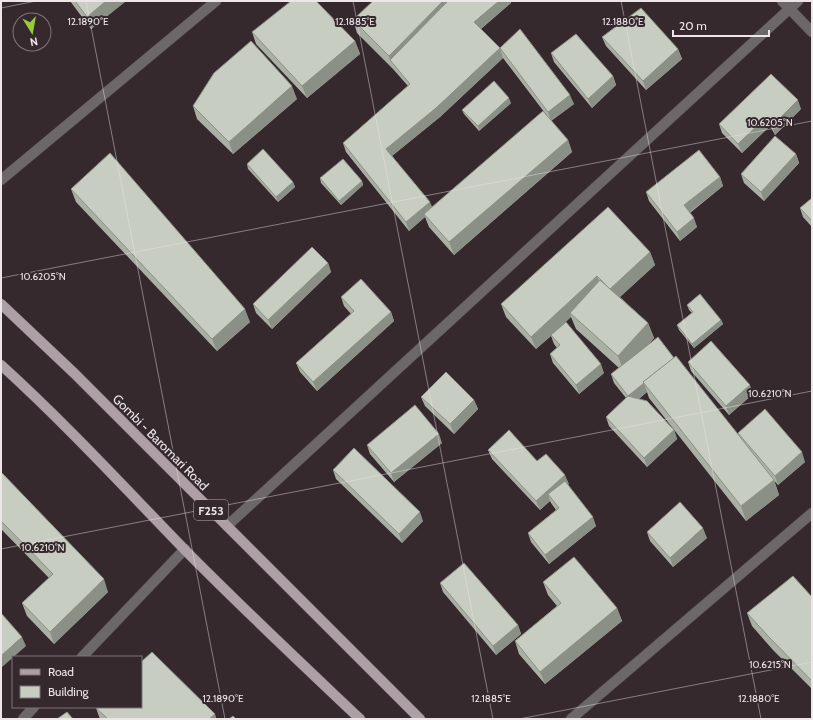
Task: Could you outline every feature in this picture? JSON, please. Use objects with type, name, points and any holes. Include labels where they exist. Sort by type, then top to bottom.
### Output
[{"type":"main road","name":"Gombi - Baromari Road","points":[[1,304],[74,373],[420,719]]},
{"type":"main road","points":[[1,364],[43,403],[272,636],[360,719]]},
{"type":"street","points":[[1,180],[216,1]]},
{"type":"street","points":[[782,1],[812,32]]},
{"type":"street","points":[[227,526],[798,1]]},
{"type":"street","points":[[571,719],[812,513]]},
{"type":"street","points":[[83,656],[185,549]]},
{"type":"street","points":[[23,719],[33,708]]},
{"type":"building","points":[[75,1],[106,1],[87,17]]},
{"type":"building","points":[[291,1],[316,1],[355,41],[302,86],[252,32]]},
{"type":"building","points":[[373,1],[443,1],[389,56],[353,20]]},
{"type":"building","points":[[448,1],[499,1],[474,22],[500,48],[436,108],[386,149],[430,202],[406,222],[343,143],[410,84],[390,60]]},
{"type":"building","points":[[641,8],[678,49],[643,81],[602,37]]},
{"type":"building","points":[[520,29],[570,95],[548,112],[500,48]]},
{"type":"building","points":[[576,34],[613,76],[588,99],[551,53]]},
{"type":"building","points":[[251,41],[292,86],[229,142],[193,106],[214,73]]},
{"type":"building","points":[[771,74],[798,100],[772,126],[766,117],[738,144],[719,124]]},
{"type":"building","points":[[494,81],[509,98],[478,126],[462,110]]},
{"type":"building","points":[[543,111],[568,140],[449,242],[424,214]]},
{"type":"building","points":[[775,136],[796,154],[761,192],[741,174]]},
{"type":"building","points":[[263,149],[293,182],[276,197],[247,164]]},
{"type":"building","points":[[699,150],[720,177],[684,205],[694,218],[677,232],[646,192]]},
{"type":"building","points":[[110,153],[245,309],[212,339],[71,189]]},
{"type":"building","points":[[343,159],[362,181],[339,201],[320,178]]},
{"type":"building","points":[[812,198],[812,221],[800,208]]},
{"type":"building","points":[[608,207],[650,252],[610,289],[597,276],[531,337],[501,304]]},
{"type":"building","points":[[312,247],[328,263],[268,320],[253,304]]},
{"type":"building","points":[[361,279],[391,312],[313,382],[296,363],[354,311],[341,297]]},
{"type":"building","points":[[600,280],[648,323],[618,356],[570,313]]},
{"type":"building","points":[[700,294],[721,320],[692,344],[677,325],[693,312],[687,305]]},
{"type":"building","points":[[566,322],[601,364],[576,385],[550,354],[560,345],[551,335]]},
{"type":"building","points":[[658,337],[674,358],[643,382],[644,383],[628,396],[611,374]]},
{"type":"building","points":[[711,341],[750,385],[726,406],[688,362]]},
{"type":"building","points":[[676,356],[774,480],[741,506],[643,382]]},
{"type":"building","points":[[446,372],[474,400],[450,424],[421,397]]},
{"type":"building","points":[[628,396],[647,401],[674,430],[644,458],[606,417]]},
{"type":"building","points":[[415,405],[439,434],[391,473],[367,445]]},
{"type":"building","points":[[765,409],[802,452],[775,476],[738,433]]},
{"type":"building","points":[[509,430],[537,461],[546,454],[565,475],[536,501],[488,450]]},
{"type":"building","points":[[354,448],[420,512],[399,534],[333,470]]},
{"type":"building","points":[[1,472],[104,579],[50,632],[22,603],[53,574],[1,521]]},
{"type":"building","points":[[565,481],[593,517],[545,555],[528,533],[559,508],[548,494]]},
{"type":"building","points":[[680,502],[703,528],[670,558],[647,532]]},
{"type":"building","points":[[574,557],[617,608],[540,672],[515,641],[561,603],[543,582]]},
{"type":"building","points":[[464,563],[518,625],[493,646],[440,583]]},
{"type":"building","points":[[793,576],[812,597],[812,681],[747,613]]},
{"type":"building","points":[[1,613],[22,637],[1,656]]},
{"type":"building","points":[[152,652],[215,714],[209,719],[108,719],[96,708],[142,708],[142,661]]},
{"type":"building","points":[[67,712],[73,719],[57,719]]},
{"type":"building","points":[[233,716],[236,719],[229,719]]}]
